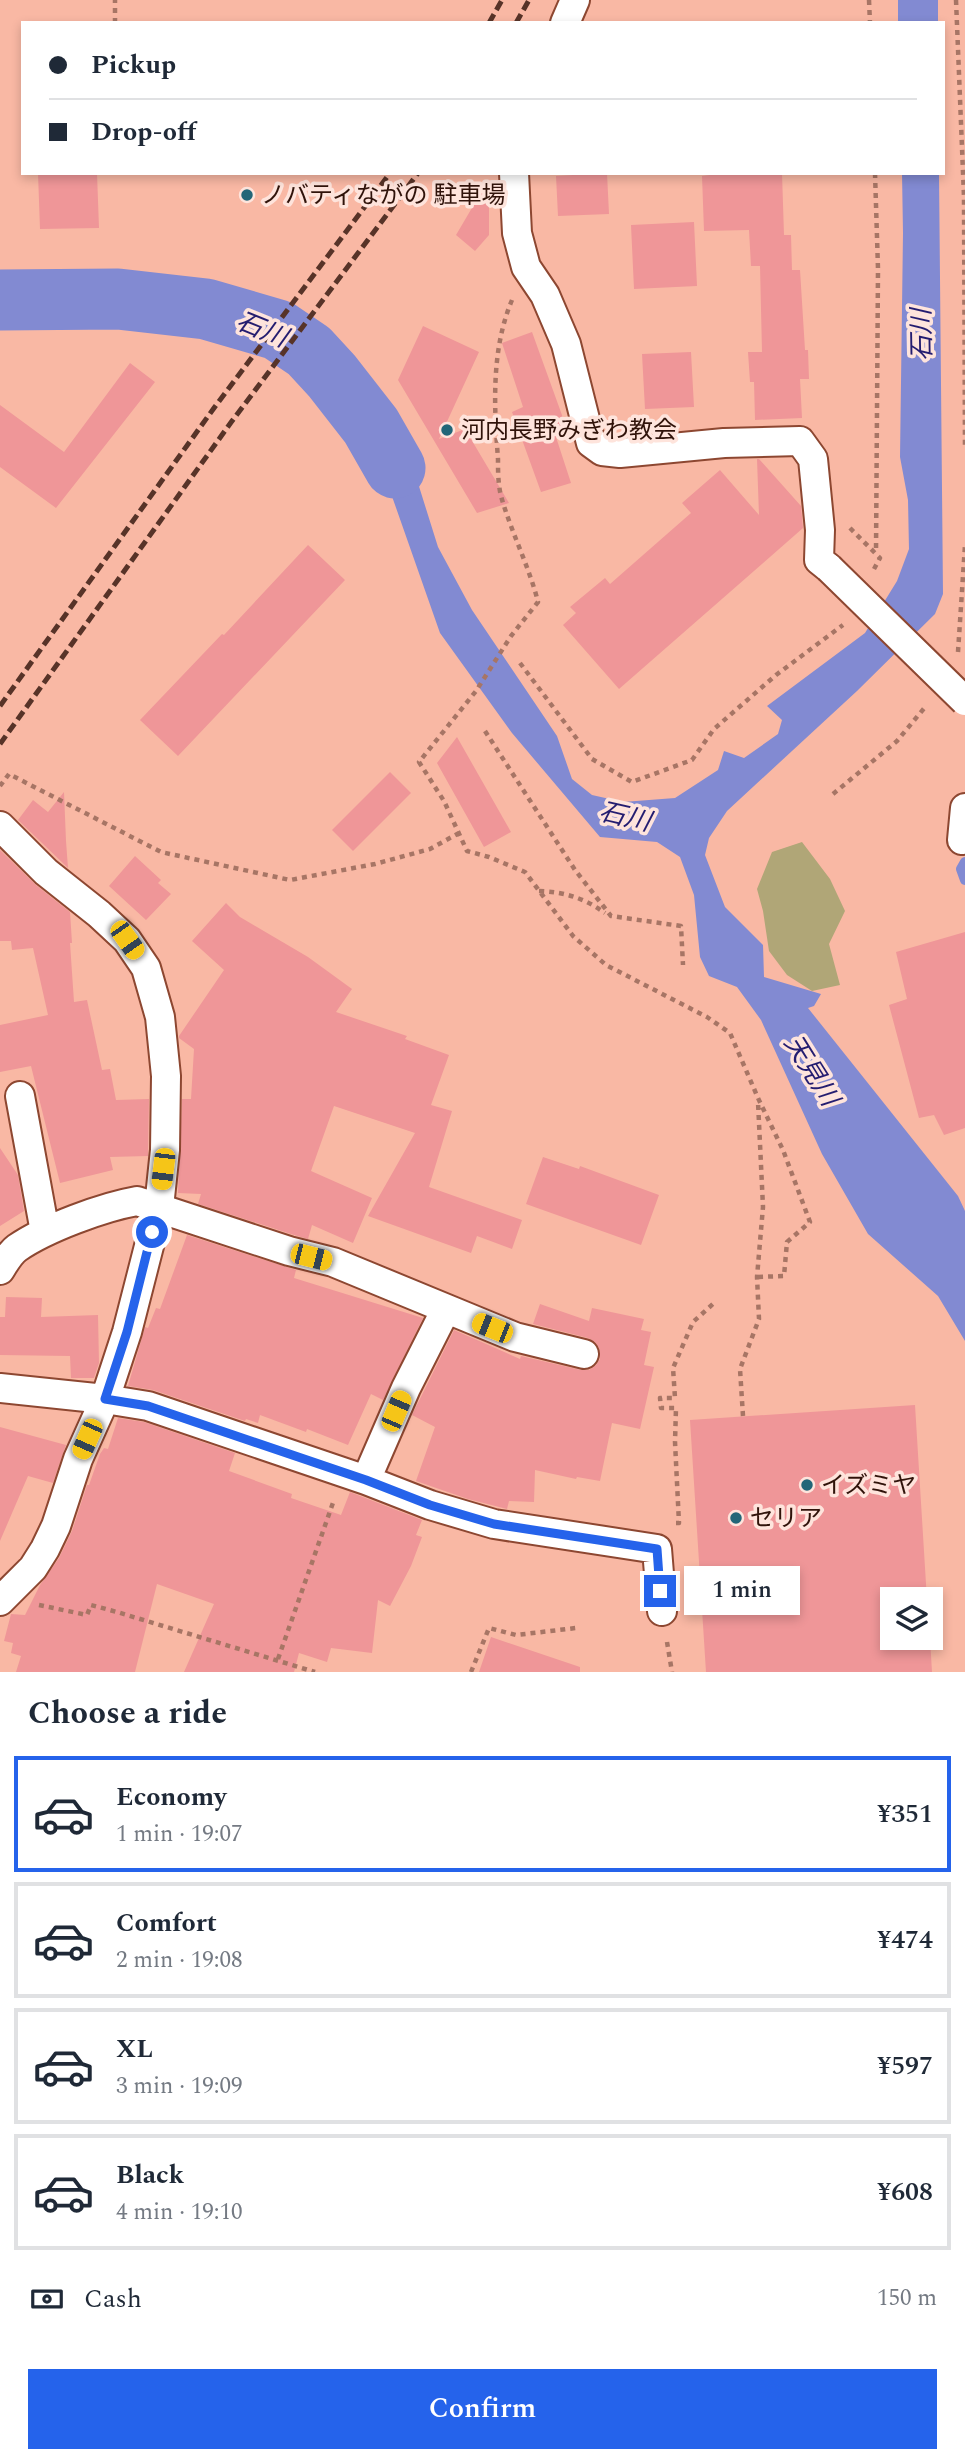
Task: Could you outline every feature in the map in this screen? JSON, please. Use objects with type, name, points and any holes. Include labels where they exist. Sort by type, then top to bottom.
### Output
[{"type":"street","points":[[566,21],[575,0]]},
{"type":"street","points":[[514,175],[517,233],[526,267],[545,295],[566,344],[592,443],[603,451],[620,453],[724,443],[800,441],[813,459],[820,530],[819,560],[965,701]]},
{"type":"street","points":[[962,840],[965,808]]},
{"type":"street","points":[[0,826],[46,872],[127,940],[146,968],[160,1017],[166,1076],[166,1150],[159,1207],[127,1332],[105,1399],[78,1459],[56,1526],[33,1568],[2,1599]]},
{"type":"street","points":[[20,1096],[45,1232]]},
{"type":"street","points":[[0,1269],[15,1249],[45,1232],[120,1204],[137,1201],[289,1251],[333,1262],[515,1337],[584,1354]]},
{"type":"street","points":[[355,1477],[406,1388],[446,1309]]},
{"type":"street","points":[[0,1388],[148,1406],[430,1505],[494,1524],[657,1549],[662,1611]]},
{"type":"path","points":[[115,0],[115,21]]},
{"type":"path","points":[[869,0],[870,21]]},
{"type":"path","points":[[956,0],[964,197],[965,449]]},
{"type":"path","points":[[875,175],[878,269],[876,554]]},
{"type":"path","points":[[526,267],[505,316],[496,360],[496,436],[500,492],[513,533],[531,574],[538,602],[511,636],[476,691],[419,762],[444,801],[467,851],[525,872],[573,936],[606,965],[707,1017],[730,1033],[783,1150],[810,1223],[787,1242],[784,1276],[757,1277]]},
{"type":"path","points":[[842,519],[880,558],[868,580]]},
{"type":"path","points":[[520,663],[592,759],[632,782],[692,760],[714,729],[776,675],[844,624]]},
{"type":"path","points":[[485,731],[575,870],[611,916]]},
{"type":"path","points":[[0,786],[9,774],[161,852],[290,880],[375,864],[430,849],[459,833]]},
{"type":"path","points":[[538,891],[562,891],[587,900],[611,916],[681,926],[683,965]]},
{"type":"path","points":[[743,1416],[740,1369],[759,1319],[757,1277],[763,1207],[758,1098]]},
{"type":"path","points":[[657,1549],[655,1524],[679,1523],[676,1408],[661,1408],[660,1398],[675,1398],[673,1368],[693,1322],[714,1303]]},
{"type":"path","points":[[278,1659],[355,1477]]},
{"type":"path","points":[[2,1599],[86,1615],[91,1605],[315,1672]]},
{"type":"path","points":[[471,1672],[489,1628],[516,1635],[576,1628]]},
{"type":"shaded area","points":[[802,842],[830,879],[845,911],[829,944],[840,985],[812,991],[787,975],[769,951],[757,889],[772,852]]},
{"type":"water","points":[[898,0],[938,0],[938,21],[898,21]]},
{"type":"water","name":"天見川","points":[[902,175],[939,175],[943,594],[935,614],[857,691],[727,811],[709,838],[705,855],[725,907],[763,945],[764,977],[821,994],[814,1006],[808,1008],[958,1196],[965,1211],[965,1341],[938,1296],[868,1234],[822,1154],[761,1020],[737,987],[709,976],[700,957],[694,895],[680,857],[657,842],[600,837],[512,733],[440,633],[381,465],[342,399],[366,392],[412,464],[438,547],[472,610],[557,736],[572,779],[592,795],[623,802],[675,798],[718,770],[724,751],[744,758],[778,734],[782,720],[767,706],[865,633],[897,581],[909,549],[908,500],[900,457]]},
{"type":"building","points":[[38,175],[97,175],[99,228],[40,229]]},
{"type":"building","points":[[607,175],[609,214],[558,216],[556,176]]},
{"type":"building","points":[[782,175],[784,235],[791,235],[792,270],[800,270],[805,350],[808,350],[809,379],[800,379],[802,418],[755,420],[754,382],[750,382],[748,352],[762,352],[760,266],[751,266],[749,230],[704,231],[702,176]]},
{"type":"building","points":[[489,179],[489,235],[475,251],[456,235]]},
{"type":"building","points":[[694,222],[697,286],[634,289],[631,225]]},
{"type":"building","points":[[423,326],[479,352],[439,439],[465,429],[509,503],[477,513],[398,380]]},
{"type":"building","points":[[532,332],[567,429],[555,434],[571,483],[541,492],[512,412],[523,407],[502,343]]},
{"type":"building","points":[[691,352],[694,407],[645,409],[642,354]]},
{"type":"building","points":[[130,363],[155,382],[56,508],[0,467],[0,405],[64,452]]},
{"type":"building","points":[[757,459],[801,506],[803,528],[619,689],[563,625],[576,613],[570,607],[605,578],[610,584],[691,513],[682,503],[720,470],[759,515]]},
{"type":"building","points":[[308,545],[345,580],[178,756],[140,720]]},
{"type":"building","points":[[457,737],[511,832],[484,847],[437,763]]},
{"type":"building","points":[[390,772],[411,793],[353,851],[332,830]]},
{"type":"building","points":[[64,792],[68,868],[18,820],[33,800],[48,812]]},
{"type":"building","points":[[0,850],[36,885],[70,912],[74,1002],[87,1000],[102,1070],[110,1069],[116,1100],[149,1099],[148,1156],[110,1157],[113,1170],[60,1183],[31,1066],[0,1072],[0,1025],[48,1015],[33,948],[12,950],[11,941],[0,941]]},
{"type":"building","points":[[135,856],[161,880],[158,883],[171,894],[146,920],[109,886]]},
{"type":"building","points":[[226,903],[240,917],[308,957],[352,989],[336,1012],[407,1036],[405,1039],[449,1055],[431,1105],[452,1111],[429,1187],[522,1220],[512,1249],[477,1236],[471,1253],[368,1216],[415,1133],[334,1106],[311,1171],[372,1198],[353,1243],[312,1225],[308,1239],[198,1204],[201,1194],[178,1193],[182,1099],[191,1099],[194,1049],[179,1036],[224,970],[192,941]]},
{"type":"building","points":[[965,932],[965,1128],[944,1135],[934,1115],[919,1118],[889,1005],[907,999],[896,952]]},
{"type":"building","points":[[0,1148],[18,1175],[24,1211],[0,1226]]},
{"type":"building","points":[[543,1157],[579,1169],[580,1166],[659,1195],[641,1245],[526,1204]]},
{"type":"building","points":[[187,1235],[296,1270],[294,1278],[423,1318],[383,1400],[371,1394],[348,1445],[260,1415],[258,1423],[246,1419],[245,1421],[153,1390],[128,1386],[145,1327],[148,1328],[156,1308],[160,1309]]},
{"type":"building","points":[[6,1297],[42,1298],[41,1317],[98,1315],[99,1363],[94,1378],[71,1378],[70,1356],[0,1355],[0,1317],[5,1317]]},
{"type":"building","points":[[540,1304],[589,1321],[592,1308],[644,1319],[641,1330],[651,1332],[644,1365],[654,1367],[640,1429],[612,1423],[600,1481],[535,1470],[534,1502],[509,1501],[507,1509],[416,1481],[435,1427],[412,1415],[454,1330],[520,1359],[521,1356],[581,1370],[589,1370],[596,1365],[600,1359],[600,1350],[595,1342],[533,1324]]},
{"type":"building","name":"イズミヤ","points":[[915,1405],[926,1587],[880,1587],[880,1650],[931,1650],[932,1672],[706,1672],[690,1420]]},
{"type":"building","points":[[118,1418],[144,1422],[235,1453],[229,1471],[292,1494],[291,1498],[341,1515],[350,1492],[422,1520],[416,1535],[422,1537],[411,1566],[390,1606],[378,1600],[372,1653],[331,1648],[327,1662],[299,1653],[294,1672],[184,1672],[214,1604],[157,1584],[135,1672],[16,1672],[21,1656],[11,1653],[13,1643],[4,1641],[11,1614],[25,1615],[40,1585],[59,1558],[72,1531],[100,1454],[104,1448],[108,1449]]},
{"type":"building","points":[[0,1427],[66,1445],[53,1483],[28,1476],[0,1541]]},
{"type":"building","points":[[491,1637],[580,1667],[580,1672],[479,1672]]},
{"type":"waterway","name":"石川","points":[[0,300],[118,299],[206,309],[278,330],[309,351],[332,376],[371,426],[395,468]]},
{"type":"waterway","points":[[965,862],[961,869],[965,880]]},
{"type":"railway","points":[[490,21],[502,0]]},
{"type":"railway","points":[[517,21],[529,0]]},
{"type":"railway","points":[[0,706],[214,408],[389,175]]},
{"type":"railway","points":[[0,744],[232,421],[416,175]]},
{"type":"place","name":"ノバティながの 駐車場","points":[[247,195]]},
{"type":"place","name":"河内長野みぎわ教会","points":[[447,430]]},
{"type":"place","name":"イズミヤ","points":[[807,1485]]},
{"type":"place","name":"セリア","points":[[736,1518]]},
{"type":"route","points":[[152,1232],[127,1332],[105,1399],[148,1406],[366,1480],[430,1505],[494,1524],[657,1549],[660,1591]]}]
